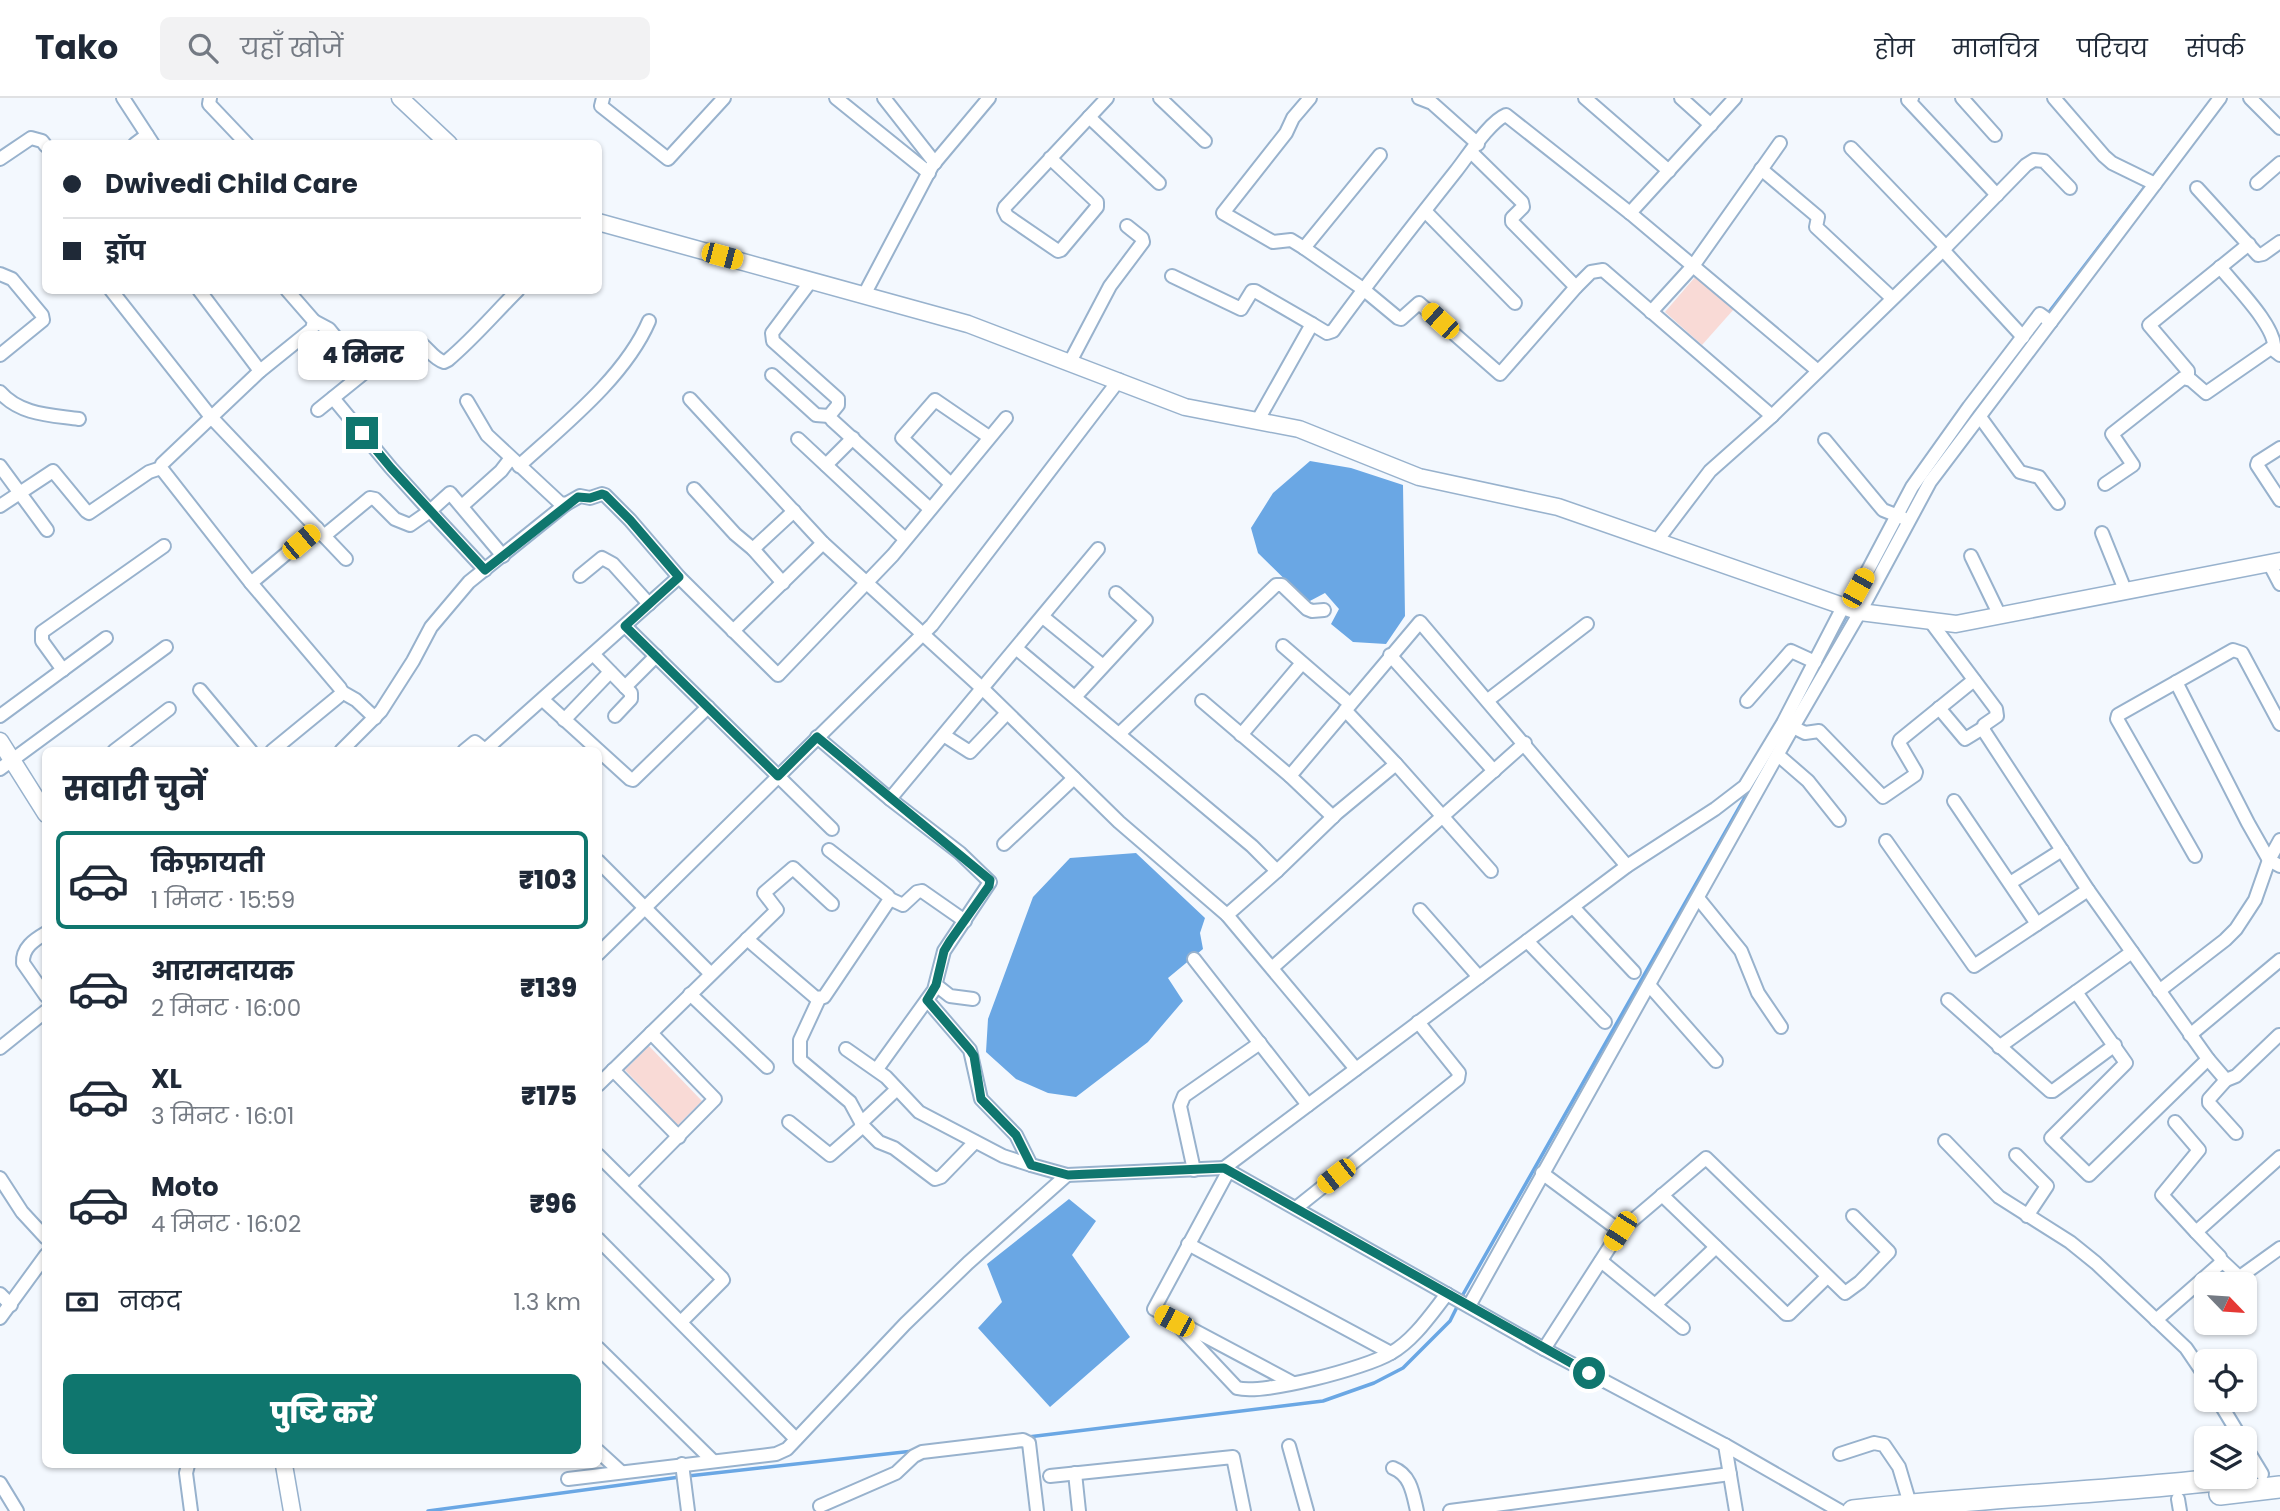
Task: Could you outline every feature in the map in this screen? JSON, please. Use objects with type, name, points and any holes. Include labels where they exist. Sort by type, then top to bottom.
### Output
[{"type":"highway","points":[[1853,1511],[1910,1504],[2194,1483]]},
{"type":"highway","points":[[2011,1511],[2179,1505],[2280,1487]]},
{"type":"street","points":[[123,98],[150,139]]},
{"type":"street","points":[[210,98],[209,104],[243,140]]},
{"type":"street","points":[[400,98],[445,140]]},
{"type":"street","points":[[603,98],[601,106],[668,159],[723,98]]},
{"type":"street","points":[[836,98],[932,168]]},
{"type":"street","points":[[884,98],[932,168]]},
{"type":"street","points":[[864,295],[932,168],[989,98]]},
{"type":"street","points":[[1050,158],[1097,202],[1096,210],[1058,251],[1007,216],[1004,210],[1050,158],[1107,98]]},
{"type":"street","points":[[1160,98],[1205,141]]},
{"type":"street","points":[[1310,98],[1223,213],[1273,242],[1291,240],[1363,289],[1399,319],[1419,303],[1500,374],[1576,287],[1591,272],[1603,270],[1772,416]]},
{"type":"street","points":[[1584,98],[1670,171]]},
{"type":"street","points":[[1681,98],[1711,125]]},
{"type":"street","points":[[1630,213],[1735,98]]},
{"type":"street","points":[[1912,98],[1908,100],[1997,195]]},
{"type":"street","points":[[1962,98],[1995,135]]},
{"type":"street","points":[[2054,98],[2112,163],[2151,181]]},
{"type":"street","points":[[1174,1321],[1239,1389],[1294,1383],[1370,1363],[1391,1353],[1422,1325],[1459,1301],[1542,1173],[1649,985],[1793,727],[1851,609],[1903,518],[1980,417],[2047,318],[2151,181],[2220,98]]},
{"type":"street","points":[[2250,98],[2280,128]]},
{"type":"street","points":[[1425,99],[1475,148],[1522,202],[1522,207],[1512,218],[1512,222],[1576,287]]},
{"type":"street","points":[[1172,276],[1241,309],[1252,291],[1255,291],[1331,333],[1499,118],[1506,115],[1630,213],[1818,370]]},
{"type":"street","points":[[1089,117],[1159,183]]},
{"type":"street","points":[[0,159],[31,138],[42,141]]},
{"type":"street","points":[[1651,312],[1693,266],[1780,143]]},
{"type":"street","points":[[1851,148],[2023,337]]},
{"type":"street","points":[[1304,248],[1380,155]]},
{"type":"street","points":[[1656,542],[1710,471],[1772,416],[2034,160],[2044,161],[2070,188]]},
{"type":"street","points":[[2257,183],[2280,163]]},
{"type":"street","points":[[1761,169],[1818,217],[1816,228],[1892,298]]},
{"type":"street","points":[[2197,188],[2261,255],[2280,242]]},
{"type":"street","points":[[1425,211],[1514,303]]},
{"type":"street","points":[[602,223],[968,324],[1185,407],[1299,429],[1419,477],[1558,508],[1851,609],[1956,624],[2274,562],[2280,584]]},
{"type":"street","points":[[1070,362],[1110,286],[1143,242],[1142,238],[1127,226]]},
{"type":"street","points":[[2188,378],[2188,371],[2149,325],[2249,244]]},
{"type":"street","points":[[2220,267],[2268,327],[2277,352]]},
{"type":"street","points":[[0,274],[12,279],[42,315],[43,320],[0,355]]},
{"type":"street","points":[[811,281],[772,333],[772,338],[838,399],[838,405],[829,416]]},
{"type":"street","points":[[114,294],[211,417],[346,559]]},
{"type":"street","points":[[202,294],[260,371]]},
{"type":"street","points":[[290,294],[314,321],[329,329],[364,372]]},
{"type":"street","points":[[318,410],[410,339],[419,341],[438,359],[444,362],[448,360],[467,344],[514,294]]},
{"type":"street","points":[[1903,518],[1912,487],[1943,443],[2023,337],[2047,318]]},
{"type":"street","points":[[0,506],[53,471],[89,513],[149,472],[161,468],[260,371],[312,329],[314,321]]},
{"type":"street","points":[[461,506],[606,383],[638,345],[649,321]]},
{"type":"street","points":[[1258,420],[1312,324]]},
{"type":"street","points":[[2105,484],[2133,465],[2112,434],[2183,378],[2188,378],[2206,393],[2271,348],[2277,352]]},
{"type":"street","points":[[772,375],[816,415],[829,416],[930,509]]},
{"type":"street","points":[[602,950],[933,625],[1119,380]]},
{"type":"street","points":[[0,392],[9,402],[31,412],[79,419]]},
{"type":"street","points":[[333,398],[391,468],[485,570]]},
{"type":"street","points":[[690,399],[823,543],[983,689],[1119,822],[1227,915],[1356,1069]]},
{"type":"street","points":[[951,484],[902,438],[935,400],[989,438]]},
{"type":"street","points":[[467,401],[487,435],[561,503],[566,504]]},
{"type":"street","points":[[1980,417],[2020,472],[2039,477],[2057,503]]},
{"type":"street","points":[[345,747],[375,718],[434,624],[470,582],[566,504],[580,496],[590,498],[605,495],[679,577],[780,675],[905,539],[1006,418]]},
{"type":"street","points":[[826,465],[853,438]]},
{"type":"street","points":[[799,439],[905,539]]},
{"type":"street","points":[[1825,440],[1883,510],[1903,518]]},
{"type":"street","points":[[2280,448],[2257,465],[2280,500]]},
{"type":"street","points":[[0,466],[47,530]]},
{"type":"street","points":[[161,468],[251,583],[342,692],[356,700],[375,718]]},
{"type":"street","points":[[694,489],[783,583]]},
{"type":"street","points":[[251,583],[370,498],[375,499],[395,519],[410,525],[450,494],[503,556]]},
{"type":"street","points":[[753,549],[793,511]]},
{"type":"street","points":[[2102,533],[2125,590]]},
{"type":"street","points":[[733,631],[823,543]]},
{"type":"street","points":[[63,670],[42,641],[42,632],[164,546]]},
{"type":"street","points":[[890,799],[1098,549]]},
{"type":"street","points":[[1971,556],[2000,616]]},
{"type":"street","points":[[580,576],[602,558],[613,564],[649,604]]},
{"type":"street","points":[[488,747],[679,577]]},
{"type":"street","points":[[1119,734],[1276,585],[1282,585],[1307,609],[1324,610]]},
{"type":"street","points":[[1075,697],[1146,620],[1116,593]]},
{"type":"street","points":[[1294,1383],[1174,1321],[1156,1311],[1154,1306],[1227,1169],[1308,1105],[1627,866],[1715,809],[1745,786],[1783,723],[1815,662],[1851,609]]},
{"type":"street","points":[[1043,617],[1103,666]]},
{"type":"street","points":[[1930,621],[1997,712],[1997,716],[1965,739],[1939,708]]},
{"type":"street","points":[[1290,776],[1390,655],[1422,622],[1627,866]]},
{"type":"street","points":[[1488,700],[1587,624]]},
{"type":"street","points":[[625,626],[832,829]]},
{"type":"street","points":[[0,716],[106,638]]},
{"type":"street","points":[[1283,646],[1348,707],[1491,871]]},
{"type":"street","points":[[6,765],[166,647]]},
{"type":"street","points":[[1017,649],[1252,846],[1277,871]]},
{"type":"street","points":[[2196,856],[2117,719],[2120,713],[2234,650],[2242,653],[2280,724]]},
{"type":"street","points":[[1747,701],[1791,651],[1815,662]]},
{"type":"street","points":[[593,654],[632,696],[615,716]]},
{"type":"street","points":[[1390,655],[1494,771]]},
{"type":"street","points":[[625,687],[656,656]]},
{"type":"street","points":[[1241,734],[1302,663]]},
{"type":"street","points":[[565,720],[610,672]]},
{"type":"street","points":[[1793,727],[1805,733],[1819,731],[1883,797],[1916,772],[1899,743],[1900,740],[1974,680]]},
{"type":"street","points":[[2176,682],[2275,863]]},
{"type":"street","points":[[200,690],[248,747]]},
{"type":"street","points":[[277,747],[342,692]]},
{"type":"street","points":[[543,700],[594,747]]},
{"type":"street","points":[[1202,701],[1290,776],[1333,817]]},
{"type":"street","points":[[602,754],[629,779],[634,780],[708,707]]},
{"type":"street","points":[[119,747],[169,709]]},
{"type":"street","points":[[945,736],[972,752],[1007,713]]},
{"type":"street","points":[[1983,728],[2088,890],[2225,1080]]},
{"type":"street","points":[[817,737],[990,880],[989,886],[944,951],[936,985],[877,1069]]},
{"type":"street","points":[[0,741],[6,765],[42,806]]},
{"type":"street","points":[[1272,968],[1525,743]]},
{"type":"street","points":[[1777,755],[1808,781],[1839,820]]},
{"type":"street","points":[[1227,915],[1333,817],[1396,764]]},
{"type":"street","points":[[1004,844],[1074,778]]},
{"type":"street","points":[[1954,801],[2037,924]]},
{"type":"street","points":[[2159,991],[2236,929],[2275,863],[2280,840]]},
{"type":"street","points":[[1886,841],[1972,965],[1976,966],[2088,890]]},
{"type":"street","points":[[829,850],[890,900],[903,905],[917,892],[922,891],[965,920]]},
{"type":"street","points":[[2010,883],[2062,850]]},
{"type":"street","points":[[602,864],[710,973]]},
{"type":"street","points":[[602,1081],[777,909],[764,893],[793,868],[832,904]]},
{"type":"street","points":[[1698,898],[1741,951],[1758,993],[1781,1027]]},
{"type":"street","points":[[890,900],[824,997],[819,999],[800,1040],[800,1060],[850,1102],[862,1125],[879,1142],[894,1148],[935,1179],[941,1177],[975,1142]]},
{"type":"street","points":[[1573,906],[1634,972]]},
{"type":"street","points":[[1420,910],[1479,977]]},
{"type":"street","points":[[42,936],[25,950],[22,957],[42,990]]},
{"type":"street","points":[[747,939],[819,999]]},
{"type":"street","points":[[1527,941],[1605,1022]]},
{"type":"street","points":[[1998,1047],[2132,952]]},
{"type":"street","points":[[1194,959],[1308,1105]]},
{"type":"street","points":[[2190,1035],[2279,965]]},
{"type":"street","points":[[936,985],[950,996],[973,999]]},
{"type":"street","points":[[1649,985],[1716,1061]]},
{"type":"street","points":[[2076,992],[2125,1059],[2125,1066],[2050,1138],[2089,1175],[2208,1059]]},
{"type":"street","points":[[690,994],[767,1067]]},
{"type":"street","points":[[927,1000],[974,1056],[981,1099],[1016,1135],[1031,1165]]},
{"type":"street","points":[[1948,1000],[2045,1088],[2053,1091],[2115,1045]]},
{"type":"street","points":[[0,1048],[42,1014]]},
{"type":"street","points":[[1296,1208],[1458,1079],[1459,1073],[1418,1022]]},
{"type":"street","points":[[630,1185],[715,1099],[651,1033]]},
{"type":"street","points":[[2236,1133],[2208,1101],[2225,1080],[2236,1076],[2278,1035]]},
{"type":"street","points":[[1194,1170],[1181,1101],[1184,1096],[1260,1044]]},
{"type":"street","points":[[846,1049],[877,1069],[919,1112],[1003,1156],[1031,1165],[1068,1175],[1227,1169],[1544,1349],[1725,1445],[1840,1511]]},
{"type":"street","points":[[613,1070],[679,1136]]},
{"type":"street","points":[[789,1122],[830,1155],[897,1088]]},
{"type":"street","points":[[2175,1122],[2199,1150],[2161,1195],[2236,1275],[2241,1276],[2280,1248]]},
{"type":"street","points":[[1945,1142],[1990,1190],[2070,1242],[2096,1263],[2186,1348],[2194,1360]]},
{"type":"street","points":[[2016,1155],[2047,1186],[2027,1216]]},
{"type":"street","points":[[2196,1232],[2280,1157]]},
{"type":"street","points":[[602,1159],[723,1279],[682,1321]]},
{"type":"street","points":[[1544,1349],[1620,1231],[1703,1159],[1708,1159],[1843,1292],[1847,1292],[1888,1254],[1887,1249],[1853,1216]]},
{"type":"street","points":[[1542,1173],[1620,1231]]},
{"type":"street","points":[[568,1479],[621,1472],[683,1472],[712,1461],[776,1454],[787,1449],[905,1324],[968,1263],[1068,1175]]},
{"type":"street","points":[[0,1178],[22,1212],[42,1234]]},
{"type":"street","points":[[1662,1195],[1786,1314],[1828,1277]]},
{"type":"street","points":[[602,1243],[796,1439]]},
{"type":"street","points":[[1188,1244],[1391,1353]]},
{"type":"street","points":[[1655,1305],[1716,1247]]},
{"type":"street","points":[[2156,1320],[2221,1260]]},
{"type":"street","points":[[0,1318],[42,1261]]},
{"type":"street","points":[[1601,1261],[1683,1328]]},
{"type":"street","points":[[0,1294],[11,1304]]},
{"type":"street","points":[[602,1352],[712,1461]]},
{"type":"street","points":[[820,1506],[896,1473],[922,1452],[1026,1440],[1030,1443],[1037,1511]]},
{"type":"street","points":[[1840,1454],[1874,1443],[1884,1445],[1899,1467],[1910,1504]]},
{"type":"street","points":[[1725,1445],[1736,1511]]},
{"type":"street","points":[[1289,1446],[1307,1511]]},
{"type":"street","points":[[602,1455],[621,1472]]},
{"type":"street","points":[[1050,1476],[1233,1457],[1244,1511]]},
{"type":"street","points":[[187,1468],[191,1511]]},
{"type":"street","points":[[285,1468],[292,1511]]},
{"type":"street","points":[[1393,1468],[1407,1478],[1418,1511]]},
{"type":"street","points":[[683,1472],[688,1511]]},
{"type":"street","points":[[1074,1473],[1079,1511]]},
{"type":"street","points":[[1450,1511],[1730,1474]]},
{"type":"street","points":[[0,1483],[18,1511]]},
{"type":"shaded area","points":[[1696,276],[1734,309],[1702,345],[1665,312]]},
{"type":"shaded area","points":[[649,1046],[702,1101],[678,1125],[625,1070]]},
{"type":"water","points":[[1310,461],[1351,468],[1403,485],[1405,616],[1386,644],[1353,642],[1331,624],[1339,609],[1325,593],[1308,602],[1258,553],[1251,528],[1273,493]]},
{"type":"water","points":[[1136,853],[1205,918],[1200,933],[1203,949],[1168,978],[1183,1001],[1148,1042],[1076,1097],[1048,1093],[1016,1079],[986,1052],[988,1019],[1033,897],[1070,858]]},
{"type":"water","points":[[1069,1199],[1096,1221],[1072,1255],[1130,1337],[1050,1407],[978,1328],[1002,1302],[987,1264]]},
{"type":"waterway","points":[[2046,316],[2174,149]]},
{"type":"waterway","points":[[1968,419],[2010,364]]},
{"type":"waterway","points":[[1940,459],[1964,425]]},
{"type":"waterway","points":[[1828,649],[1848,613]]},
{"type":"waterway","points":[[1461,1298],[1749,790]]},
{"type":"waterway","points":[[1028,1437],[1323,1401],[1374,1383],[1403,1368],[1450,1321],[1458,1305]]},
{"type":"waterway","points":[[688,1476],[913,1451]]},
{"type":"waterway","points":[[428,1511],[680,1477]]},
{"type":"route","points":[[362,433],[485,570],[549,521],[566,504],[580,496],[590,498],[605,495],[679,577],[625,626],[778,776],[817,737],[990,880],[989,886],[944,951],[936,985],[927,1000],[974,1056],[981,1099],[1016,1135],[1031,1165],[1068,1175],[1224,1168],[1589,1373]]}]
